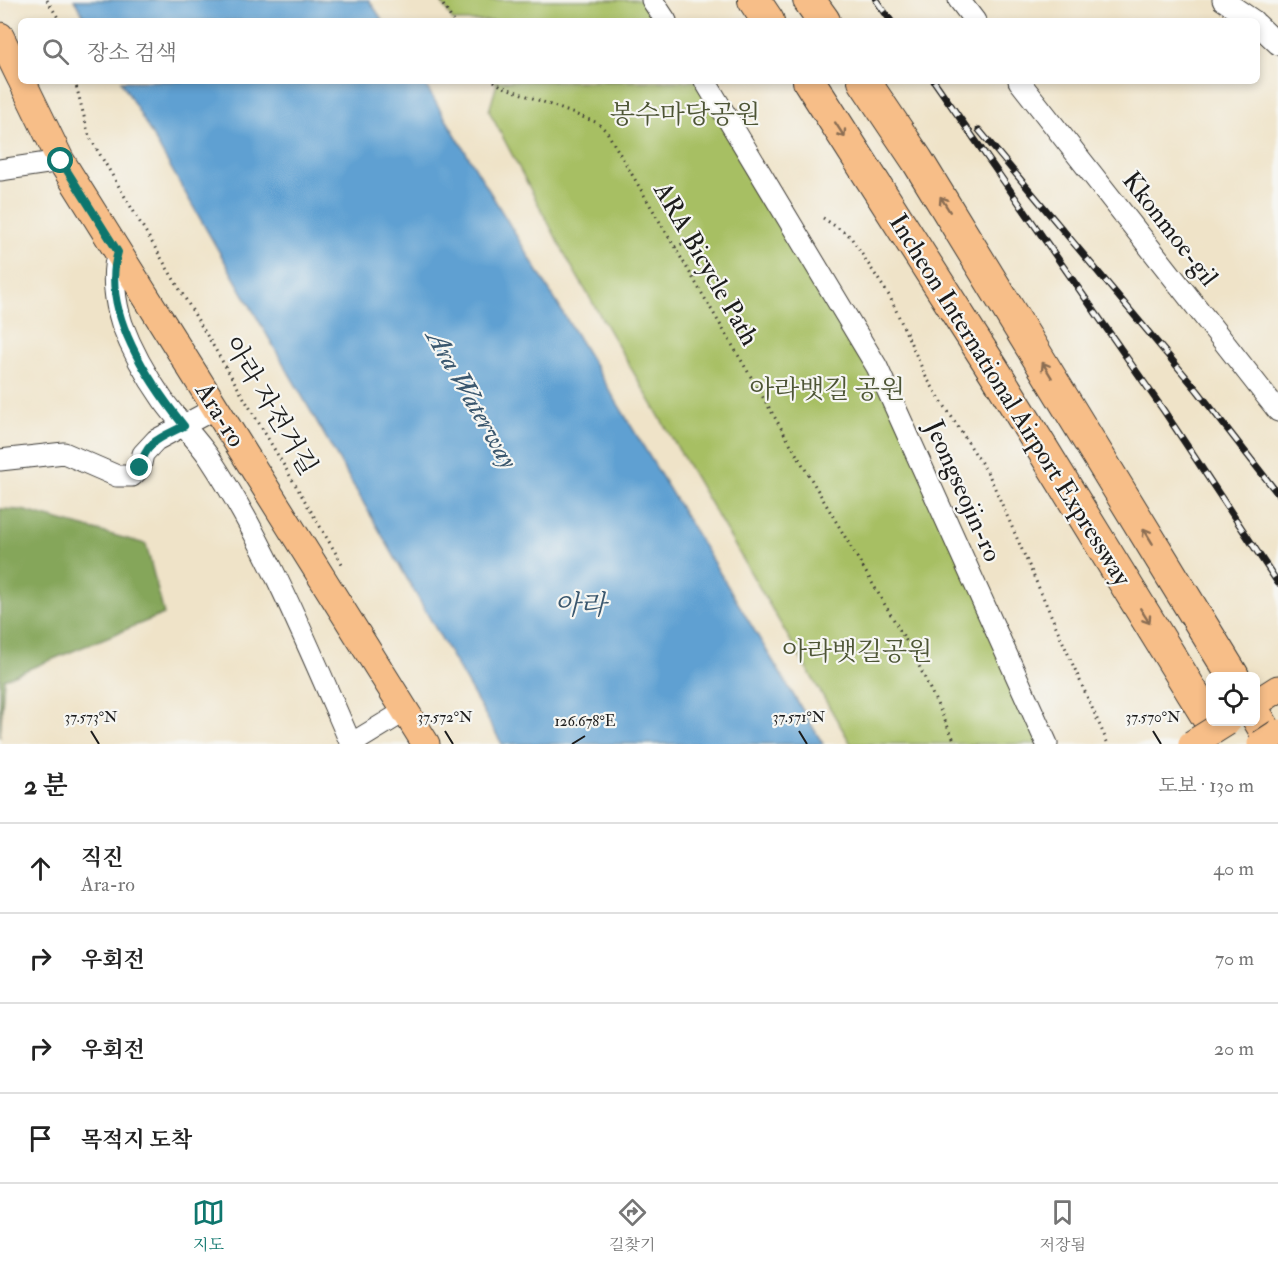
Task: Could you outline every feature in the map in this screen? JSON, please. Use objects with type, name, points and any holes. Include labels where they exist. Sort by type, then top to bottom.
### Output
[{"type":"highway","points":[[754,0],[766,18]]},
{"type":"highway","points":[[809,0],[822,18]]},
{"type":"highway","name":"Incheon International Airport Expressway","points":[[811,84],[998,377],[1206,713]]},
{"type":"highway","name":"Incheon International Airport Expressway","points":[[866,84],[936,190],[1231,672]]},
{"type":"highway","points":[[1260,722],[1273,744]]},
{"type":"highway","name":"Incheon International Airport Expressway","points":[[1214,726],[1225,744]]},
{"type":"main road","name":"Ara-ro","points":[[0,36],[18,74]]},
{"type":"main road","name":"Ara-ro","points":[[23,84],[61,161],[426,744]]},
{"type":"main road","points":[[1260,700],[1278,689]]},
{"type":"main road","points":[[1192,744],[1221,726]]},
{"type":"main road","points":[[1261,744],[1278,733]]},
{"type":"street","points":[[652,0],[664,18]]},
{"type":"street","points":[[959,0],[973,18]]},
{"type":"street","points":[[1223,0],[1255,15]]},
{"type":"street","points":[[1260,21],[1278,44]]},
{"type":"street","name":"Jeongseojin-ro","points":[[707,84],[877,366],[1047,744]]},
{"type":"street","name":"Kkonmoe-gil","points":[[1021,84],[1278,411]]},
{"type":"street","points":[[0,170],[61,161]]},
{"type":"street","points":[[118,252],[113,267],[122,322],[137,357],[164,401],[208,456],[246,520],[300,626],[351,744],[405,711]]},
{"type":"street","points":[[0,460],[64,453],[117,476],[132,476],[140,468],[143,454],[156,440],[216,408]]},
{"type":"path","points":[[47,0],[58,18]]},
{"type":"path","points":[[440,0],[451,18]]},
{"type":"path","name":"아라 자전거길","points":[[76,84],[89,136],[345,569]]},
{"type":"path","name":"ARA Bicycle Path","points":[[498,84],[603,127],[911,649],[956,744]]},
{"type":"path","points":[[823,218],[850,236],[884,288],[926,377],[989,475],[1108,744]]},
{"type":"path","points":[[675,247],[687,242]]},
{"type":"green space","points":[[440,0],[652,0],[664,18],[451,18]]},
{"type":"green space","points":[[497,84],[707,84],[877,367],[1047,744],[851,744],[570,264],[489,111]]},
{"type":"green space","points":[[0,509],[22,510],[146,544],[164,614],[4,679],[0,737]]},
{"type":"water","points":[[74,0],[369,0],[381,18],[85,18]]},
{"type":"water","name":"아라","points":[[123,84],[425,84],[823,744],[502,744]]},
{"type":"railway","points":[[876,0],[889,18]]},
{"type":"railway","points":[[936,84],[1164,411],[1278,583]]},
{"type":"railway","points":[[979,130],[1197,390],[1278,494]]},
{"type":"route","points":[[61,161],[118,252],[113,267],[116,291],[122,322],[137,357],[164,401],[184,426],[156,440],[143,454],[140,468]]},
{"type":"park label","name":"봉수마당공원","points":[[685,115]]},
{"type":"park label","name":"아라뱃길 공원","points":[[827,390]]},
{"type":"park label","name":"아라뱃길공원","points":[[857,652]]},
{"type":"water label","name":"Ara Waterway","points":[[472,399]]}]
